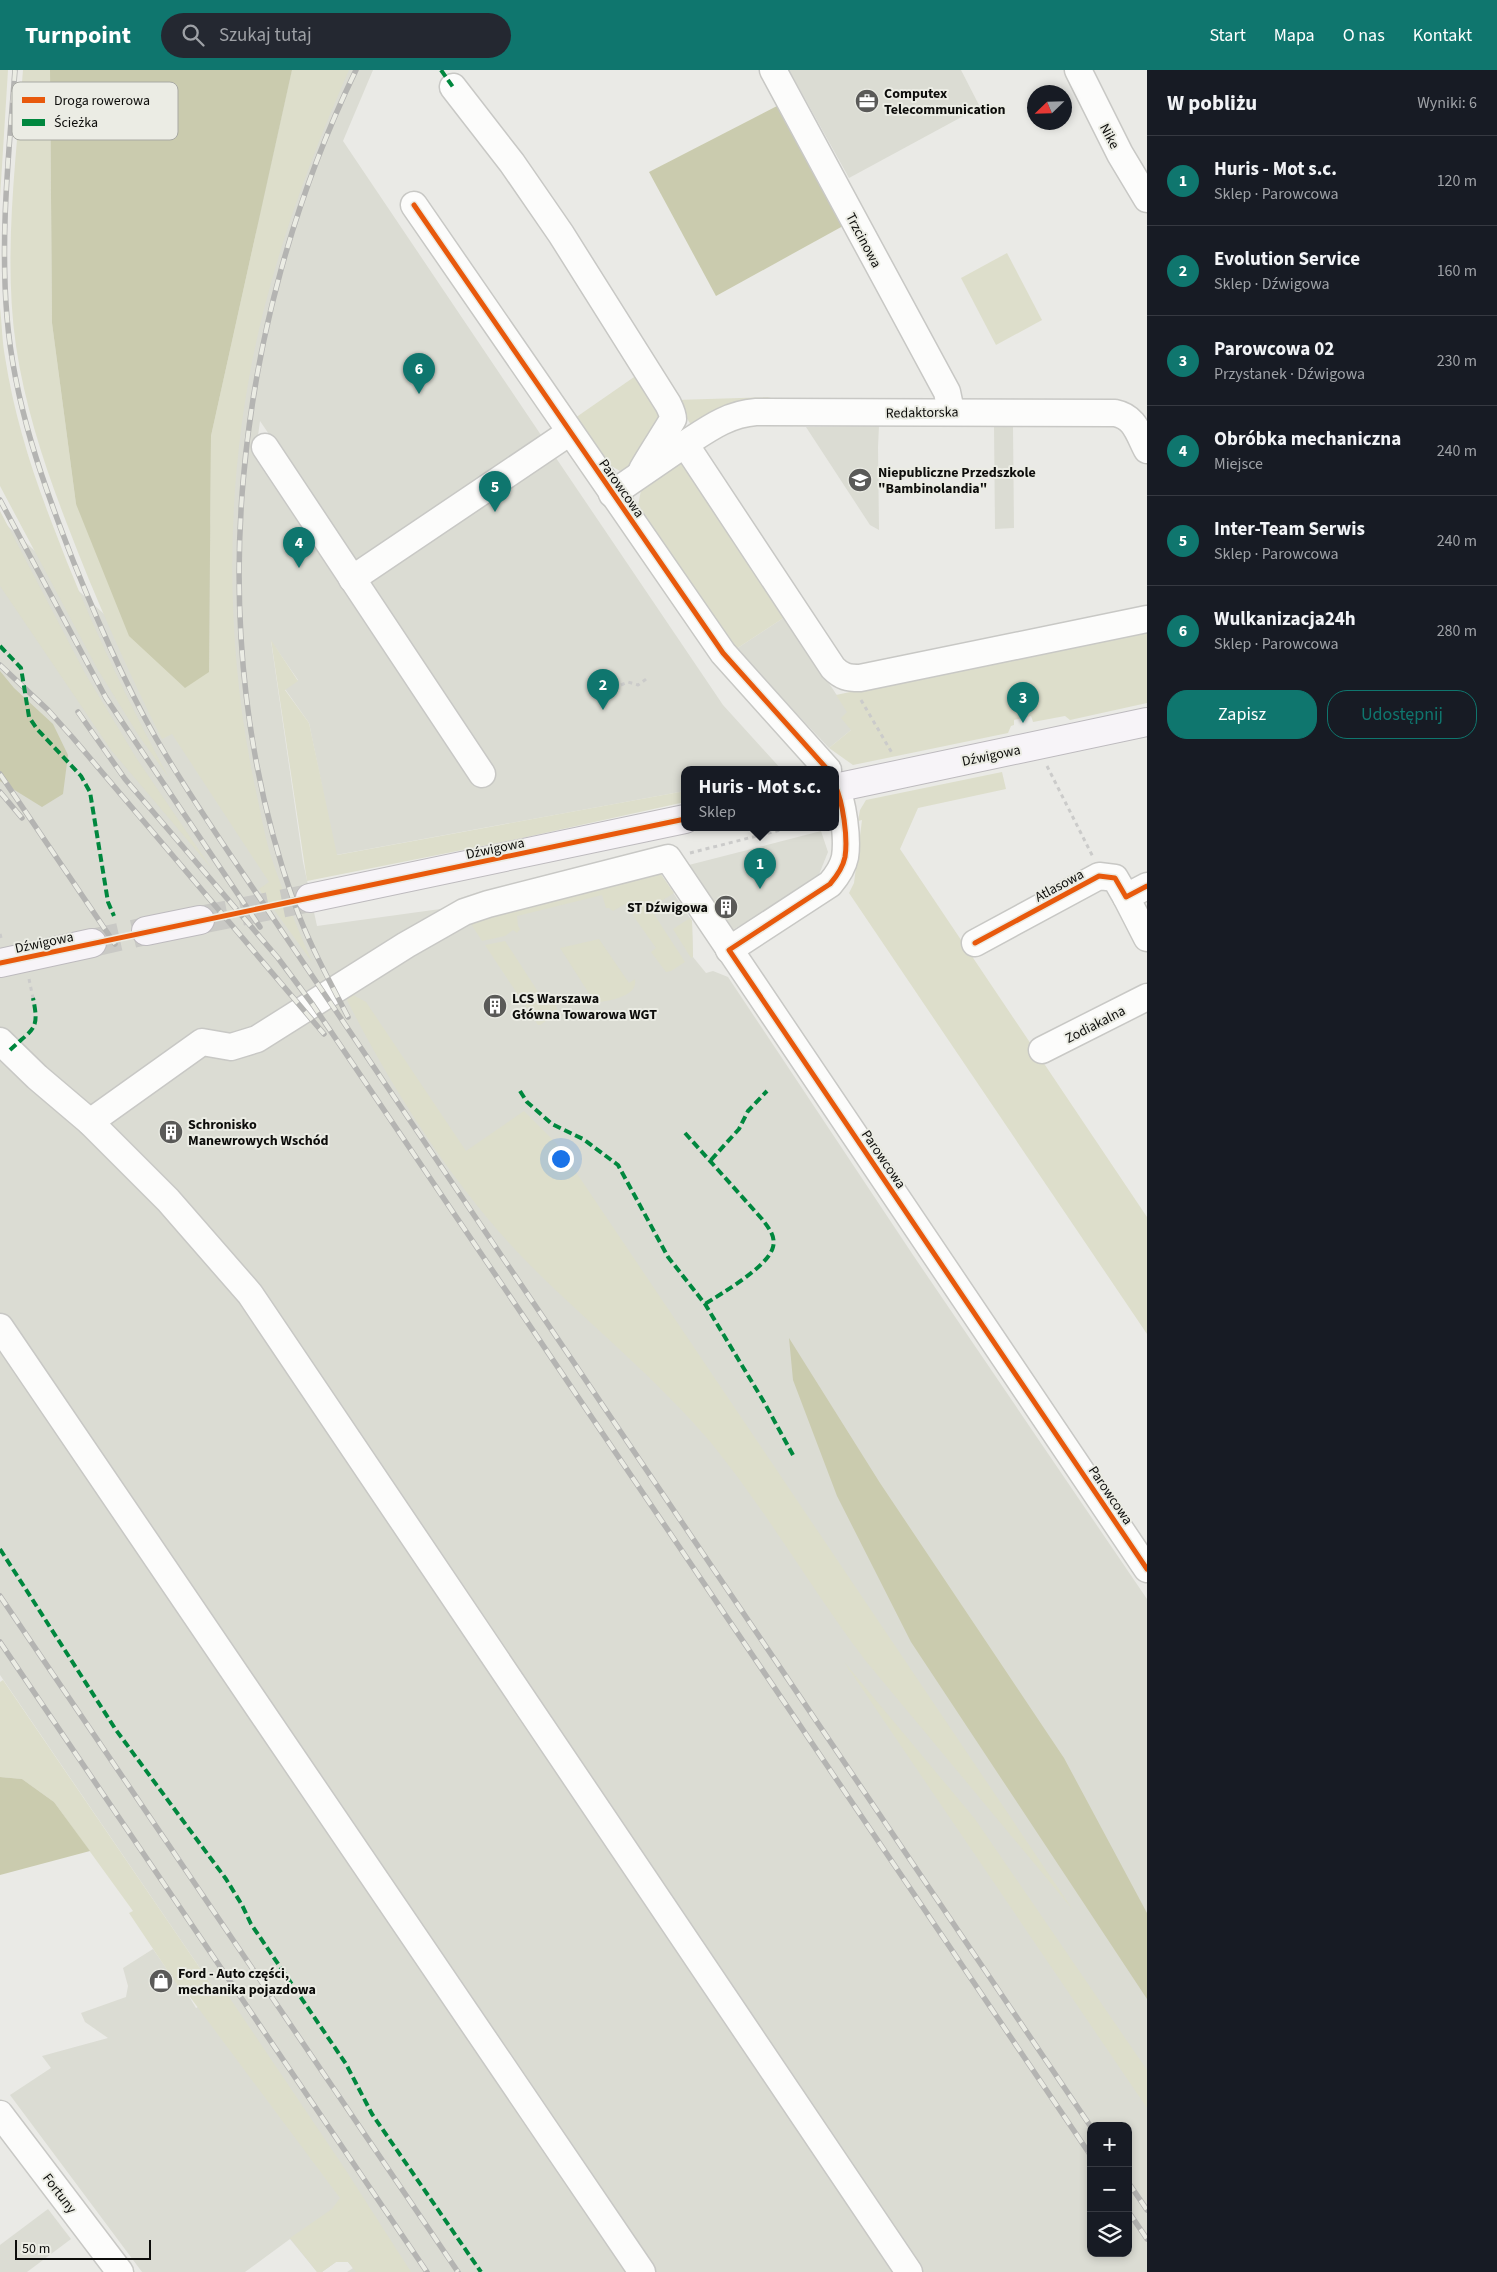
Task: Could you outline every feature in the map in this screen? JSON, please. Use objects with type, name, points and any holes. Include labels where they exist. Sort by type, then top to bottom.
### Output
[{"type":"main road","name":"Dźwigowa","points":[[839,782],[1147,722]]},
{"type":"main road","name":"Dźwigowa","points":[[310,898],[681,820]]},
{"type":"main road","points":[[146,931],[200,920]]},
{"type":"main road","name":"Dźwigowa","points":[[0,963],[92,942]]},
{"type":"street","name":"Trzcinowa","points":[[773,70],[947,392],[951,411]]},
{"type":"street","name":"Nike","points":[[1078,70],[1120,154],[1147,199]]},
{"type":"street","name":"Parowcowa","points":[[453,87],[512,163],[561,234],[668,404],[673,418],[671,424],[653,449],[639,475]]},
{"type":"street","name":"Parowcowa","points":[[414,204],[723,653],[819,766]]},
{"type":"street","name":"Redaktorska","points":[[685,444],[726,418],[742,413],[951,411],[1114,413],[1125,415],[1135,425],[1147,450]]},
{"type":"street","points":[[352,579],[570,432]]},
{"type":"street","name":"Parowcowa","points":[[612,494],[685,444]]},
{"type":"street","points":[[685,444],[833,668],[841,676],[854,678],[1147,619]]},
{"type":"street","points":[[265,447],[482,774]]},
{"type":"street","name":"Parowcowa","points":[[839,799],[844,815],[845,857],[838,875],[830,884],[729,950],[1147,1569]]},
{"type":"street","points":[[90,1122],[202,1042],[231,1047],[257,1040],[406,945],[464,912],[488,904],[668,858],[729,950]]},
{"type":"street","name":"Atlasowa","points":[[975,943],[1102,875],[1114,878],[1136,892]]},
{"type":"street","points":[[1136,892],[1147,938]]},
{"type":"street","name":"Zodiakalna","points":[[1042,1050],[1147,997]]},
{"type":"street","points":[[0,1041],[37,1077],[90,1122],[168,1200],[250,1294],[909,2272]]},
{"type":"street","points":[[0,1327],[642,2272]]},
{"type":"street","name":"Fortuny","points":[[0,2114],[120,2272]]},
{"type":"path","points":[[621,685],[628,682],[638,685],[648,678]]},
{"type":"path","points":[[854,678],[896,759]]},
{"type":"path","points":[[1044,759],[1052,779],[1102,875]]},
{"type":"path","points":[[668,858],[776,831]]},
{"type":"path","points":[[29,980],[33,998]]},
{"type":"shaded area","points":[[292,70],[373,70],[343,141],[543,438],[359,566],[260,421],[255,458],[462,769],[492,764],[368,579],[554,455],[723,705],[778,766],[681,766],[681,792],[336,855],[309,723],[285,689],[298,680],[271,641],[303,862],[317,926],[462,906],[660,873],[692,921],[693,957],[706,973],[713,971],[728,977],[913,1255],[1147,1599],[1147,2272],[347,2272],[353,2268],[348,2262],[336,2262],[322,2272],[317,2272],[290,2239],[245,2272],[142,2272],[10,2095],[51,2068],[42,2056],[108,2038],[85,2022],[81,2013],[126,1997],[128,1986],[123,1968],[153,1949],[184,1994],[187,1993],[196,2008],[219,1996],[0,1675],[0,519],[185,688],[258,221]]},
{"type":"shaded area","points":[[789,70],[961,70],[980,107],[849,178]]},
{"type":"shaded area","name":"Niepubliczne Przedszkole \"Bambinolandia\"","points":[[879,426],[879,530],[870,525],[806,427]]},
{"type":"shaded area","points":[[994,427],[1013,427],[1014,528],[995,529]]},
{"type":"shaded area","points":[[785,617],[848,712],[851,730],[829,748],[736,649]]},
{"type":"shaded area","points":[[821,831],[828,852],[818,877],[801,891],[727,933],[681,867]]},
{"type":"shaded area","points":[[48,2209],[71,2239],[27,2272],[0,2272],[0,2245]]},
{"type":"green space","points":[[0,70],[8,70],[0,198]]},
{"type":"green space","points":[[23,70],[50,70],[50,82],[22,82]]},
{"type":"green space","points":[[50,70],[292,70],[211,436],[209,672],[185,688],[129,636],[76,504],[52,323],[51,140],[178,140],[178,82],[50,82]]},
{"type":"green space","points":[[292,70],[349,70],[324,128],[302,188],[281,248],[264,309],[241,429],[235,490],[232,552],[233,614],[238,675],[246,736],[257,796],[267,843],[289,906],[312,962],[259,889],[269,882],[172,734],[162,739],[100,606],[67,524],[30,414],[16,346],[11,278],[17,140],[51,140],[52,323],[76,504],[209,672],[211,436]]},
{"type":"green space","points":[[777,106],[843,226],[716,296],[649,172]]},
{"type":"green space","points":[[1007,253],[1042,320],[996,345],[961,278]]},
{"type":"green space","points":[[0,308],[9,379],[25,445],[39,488],[67,563],[94,625],[122,687],[169,778],[139,736],[98,670],[0,486]]},
{"type":"green space","points":[[637,375],[666,420],[642,457],[636,463],[620,471],[608,464],[575,418]]},
{"type":"green space","points":[[771,397],[744,405],[694,430],[676,400]]},
{"type":"green space","points":[[683,462],[785,617],[736,649],[638,506],[641,490]]},
{"type":"green space","points":[[0,511],[86,675],[137,759],[212,869],[111,750],[0,586]]},
{"type":"green space","points":[[1147,628],[1147,703],[1070,720],[1065,716],[1033,722],[1031,716],[1014,720],[1014,725],[1011,726],[1008,733],[853,765],[829,748],[851,730],[841,718],[847,712],[836,695]]},
{"type":"green space","points":[[271,640],[298,681],[285,690],[309,723],[337,855],[681,792],[681,803],[513,840],[307,881]]},
{"type":"green space","points":[[0,671],[14,688],[53,724],[68,755],[63,794],[42,807],[0,781]]},
{"type":"green space","points":[[1002,772],[1006,789],[918,808],[900,849],[1147,1217],[1147,1334],[849,893],[854,883],[862,820],[858,821],[860,810],[866,800]]},
{"type":"green space","points":[[660,873],[674,893],[650,908],[685,962],[671,971],[666,972],[651,952],[656,948],[625,904],[613,911],[606,908],[602,895],[517,916],[520,929],[517,933],[513,930],[505,936],[482,941],[466,916]]},
{"type":"green space","points":[[690,918],[692,921],[693,957],[691,958],[673,929]]},
{"type":"green space","points":[[599,939],[629,983],[635,979],[635,985],[631,991],[619,998],[590,1003],[584,999],[590,995],[560,948]]},
{"type":"green space","points":[[505,941],[546,1004],[554,1000],[557,1009],[556,1014],[540,1025],[538,1025],[485,945]]},
{"type":"green space","points":[[344,994],[351,994],[366,1002],[466,1151],[524,1111],[557,1144],[1073,1910],[865,1660],[752,1497],[712,1444],[670,1398],[536,1271],[480,1209],[429,1140],[406,1104],[363,1031]]},
{"type":"green space","points":[[789,1338],[880,1483],[1064,1758],[1147,1913],[1147,1999],[911,1642],[837,1496],[793,1380]]},
{"type":"green space","points":[[844,1662],[975,1819],[1147,2070],[1147,2108]]},
{"type":"green space","points":[[3,1680],[219,1996],[225,1991],[345,2169],[411,2272],[356,2272],[348,2262],[336,2262],[322,2272],[317,2272],[290,2238],[332,2209],[340,2198],[187,1993],[184,1995],[129,1913],[133,1911],[54,1802],[22,1779],[0,1777],[0,1682]]},
{"type":"green space","points":[[0,1777],[22,1779],[54,1802],[90,1851],[0,1875]]},
{"type":"tunnel","points":[[200,920],[310,898]]},
{"type":"tunnel","points":[[92,943],[146,931]]},
{"type":"railway","points":[[14,82],[15,70]]},
{"type":"railway","points":[[348,1017],[320,962],[295,905],[265,802],[246,697],[239,590],[243,482],[257,375],[281,270],[314,168],[356,70]]},
{"type":"railway","points":[[12,111],[6,194],[5,286],[11,349],[23,412],[41,473],[84,588],[128,686],[153,734],[219,838],[1088,2122]]},
{"type":"railway","points":[[0,500],[106,698],[260,927]]},
{"type":"railway","points":[[0,665],[48,710],[73,738],[324,1034]]},
{"type":"railway","points":[[78,712],[125,779],[278,958],[313,1005],[1087,2150]]},
{"type":"railway","points":[[0,774],[115,944]]},
{"type":"railway","points":[[0,792],[22,818]]},
{"type":"railway","points":[[0,1596],[458,2272]]},
{"type":"railway","points":[[0,1642],[427,2272]]},
{"type":"railway","points":[[1132,2188],[1147,2210]]},
{"type":"railway","points":[[1129,2212],[1147,2239]]},
{"type":"marked path","points":[[441,70],[453,87]]},
{"type":"marked path","points":[[0,646],[21,668],[29,717],[37,729],[81,776],[90,792],[108,902],[114,916]]},
{"type":"marked path","points":[[10,1050],[33,1028],[36,1017],[33,998]]},
{"type":"marked path","points":[[520,1091],[527,1102],[552,1124],[583,1139],[618,1165],[668,1257],[705,1304],[764,1402],[793,1455]]},
{"type":"marked path","points":[[711,1160],[739,1129],[748,1111],[767,1091]]},
{"type":"marked path","points":[[685,1133],[762,1219],[771,1232],[774,1243],[769,1255],[754,1271],[705,1304]]},
{"type":"marked path","points":[[0,1549],[116,1730],[226,1879],[251,1924],[346,2064],[372,2114],[481,2272]]},
{"type":"cycle path","points":[[414,205],[723,653],[824,766]]},
{"type":"cycle path","points":[[839,796],[846,840],[845,857],[837,875],[830,884],[729,950],[1147,1569]]},
{"type":"cycle path","points":[[0,963],[681,820]]},
{"type":"cycle path","points":[[975,943],[1099,876],[1115,878],[1126,897],[1147,886]]},
{"type":"place","name":"Computex Telecommunication","points":[[867,101]]},
{"type":"place","name":"Wulkanizacja24h","points":[[419,394]]},
{"type":"place","name":"Niepubliczne Przedszkole \"Bambinolandia\"","points":[[860,480]]},
{"type":"place","name":"Inter-Team Serwis","points":[[495,512]]},
{"type":"place","name":"Obróbka mechaniczna","points":[[299,568]]},
{"type":"place","name":"Evolution Service","points":[[603,710]]},
{"type":"place","name":"Parowcowa 02","points":[[1023,723]]},
{"type":"place","name":"Huris - Mot s.c.","points":[[760,889]]},
{"type":"place","name":"ST Dźwigowa","points":[[726,907]]},
{"type":"place","name":"LCS Warszawa Główna Towarowa WGT","points":[[495,1006]]},
{"type":"place","name":"Schronisko Manewrowych Wschód","points":[[171,1132]]},
{"type":"place","name":"Ford - Auto części, mechanika pojazdowa","points":[[161,1981]]}]
